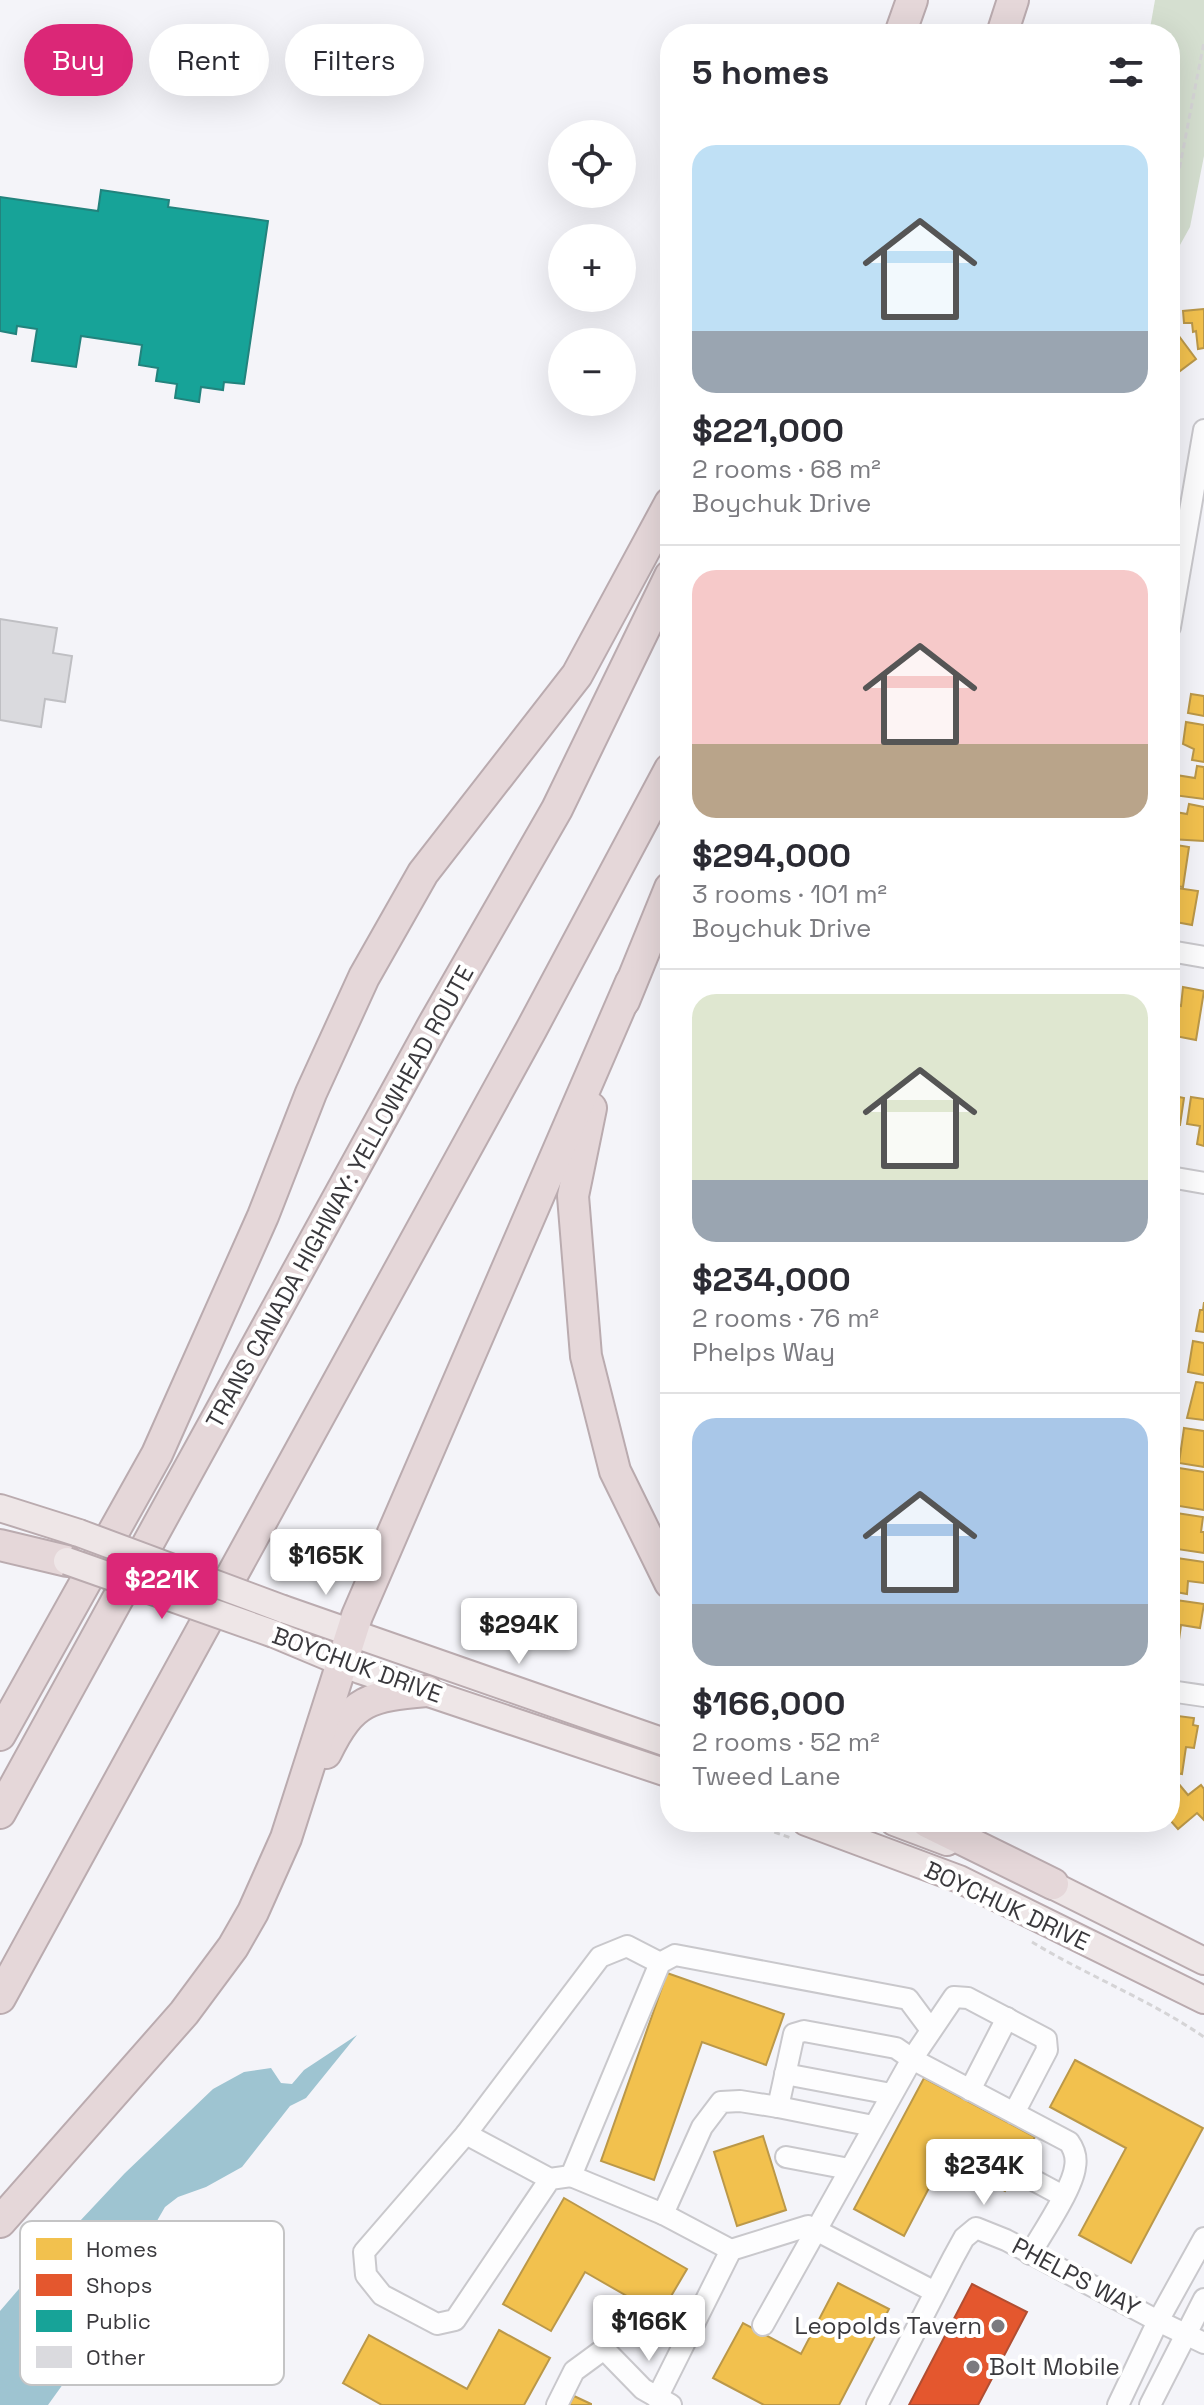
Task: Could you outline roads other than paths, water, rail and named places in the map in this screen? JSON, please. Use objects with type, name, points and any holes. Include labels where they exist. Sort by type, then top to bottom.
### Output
[{"type":"highway","points":[[904,24],[912,0]]},
{"type":"highway","points":[[1005,24],[1013,0]]},
{"type":"highway","points":[[0,1735],[157,1454],[263,1216],[311,1093],[364,977],[423,873],[577,675],[660,521]]},
{"type":"highway","name":"TRANS CANADA HIGHWAY: YELLOWHEAD ROUTE","points":[[0,1813],[433,1025],[557,809],[660,597]]},
{"type":"highway","points":[[0,1998],[531,1030],[660,788]]},
{"type":"highway","points":[[286,1838],[351,1633],[660,912]]},
{"type":"highway","points":[[631,982],[586,1122],[573,1196],[586,1356],[599,1415],[615,1471],[660,1563]]},
{"type":"highway","points":[[0,1545],[67,1561]]},
{"type":"highway","points":[[0,2222],[206,1985],[253,1912],[338,1728],[363,1702],[395,1694],[427,1691]]},
{"type":"highway","points":[[947,1832],[1053,1884]]},
{"type":"main road","name":"BOYCHUK DRIVE","points":[[0,1508],[79,1533],[283,1609],[660,1741]]},
{"type":"main road","name":"BOYCHUK DRIVE","points":[[0,1538],[274,1634],[343,1662],[660,1771]]},
{"type":"main road","name":"BOYCHUK DRIVE","points":[[805,1832],[959,1879],[1203,2000]]},
{"type":"main road","name":"BOYCHUK DRIVE","points":[[920,1832],[1053,1884],[1204,1961]]},
{"type":"street","points":[[1180,569],[1204,430]]},
{"type":"street","points":[[1180,953],[1204,957]]},
{"type":"street","points":[[1180,1179],[1204,1183]]},
{"type":"street","points":[[1180,1692],[1204,1696]]},
{"type":"street","points":[[550,2179],[455,2320],[437,2324],[418,2315],[382,2295],[366,2275],[364,2252],[466,2134],[600,1957],[627,1946],[660,1963]]},
{"type":"street","points":[[571,2176],[660,1963],[675,1955],[908,1999],[931,2030]]},
{"type":"street","points":[[763,2325],[891,2094],[954,1997],[968,1998],[1043,2036],[1047,2045],[1014,2113]]},
{"type":"street","points":[[970,2090],[1007,2018]]},
{"type":"street","points":[[778,2107],[794,2034],[799,2031],[896,2048],[1069,2142],[1073,2148],[1075,2170],[1030,2254]]},
{"type":"street","points":[[785,2074],[891,2094]]},
{"type":"street","points":[[663,2214],[702,2127],[721,2102],[740,2101],[873,2126]]},
{"type":"street","points":[[466,2134],[550,2179],[571,2176],[663,2214],[731,2250],[808,2226],[935,2292]]},
{"type":"street","points":[[786,2157],[849,2169]]},
{"type":"street","points":[[1024,2175],[1063,2196]]},
{"type":"street","name":"PHELPS WAY","points":[[877,2405],[964,2238],[976,2228],[992,2233],[1195,2338]]},
{"type":"street","points":[[1118,2405],[1158,2321],[1204,2238]]},
{"type":"street","points":[[557,2405],[574,2371],[604,2349],[643,2389],[664,2401],[731,2250]]},
{"type":"street","points":[[1150,2405],[1195,2338],[1204,2299]]},
{"type":"water","points":[[357,2035],[306,2098],[290,2106],[242,2167],[206,2187],[178,2197],[165,2207],[157,2221],[80,2221],[213,2089],[244,2072],[271,2068],[281,2083],[292,2084],[304,2070]]},
{"type":"water","points":[[20,2288],[20,2385],[62,2385],[48,2405],[0,2405],[0,2311]]},
{"type":"place","name":"Leopolds Tavern","points":[[998,2326]]},
{"type":"place","name":"Bolt Mobile","points":[[973,2367]]}]
